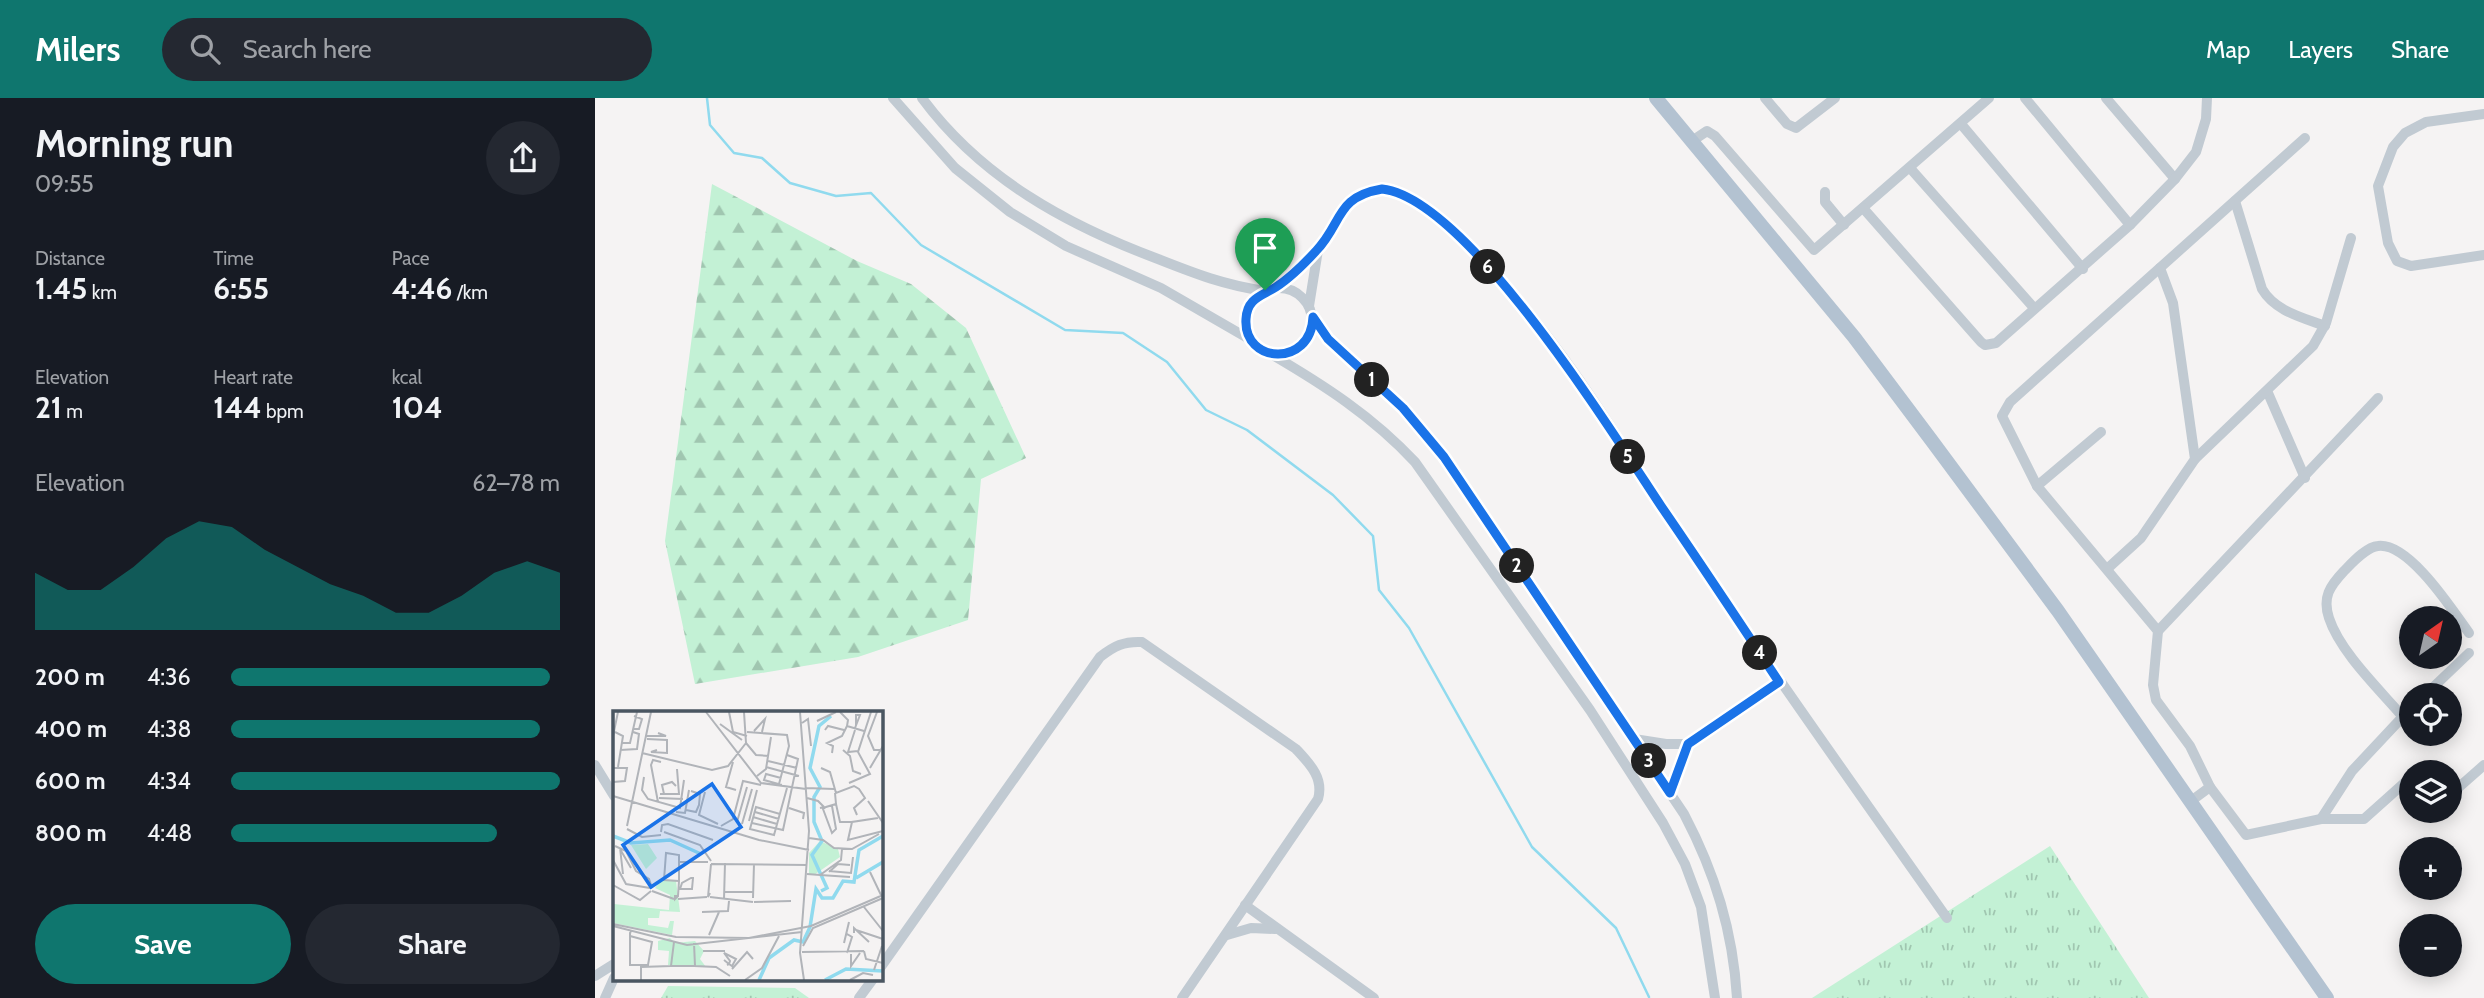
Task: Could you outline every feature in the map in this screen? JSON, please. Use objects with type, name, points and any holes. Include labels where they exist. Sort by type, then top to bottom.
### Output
[{"type":"main road","points":[[1656,98],[1862,348],[2058,611],[2327,998]]},
{"type":"street","points":[[893,98],[955,168],[1010,212],[1066,246],[1161,288],[1344,397],[1392,438],[1415,463],[1590,710],[1663,822],[1685,864],[1701,907],[1715,998]]},
{"type":"street","points":[[922,98],[946,126],[996,173],[1068,221],[1106,239],[1224,285],[1295,292],[1311,311],[1328,339],[1403,408],[1444,457],[1670,793],[1711,870],[1724,908],[1735,967],[1737,998]]},
{"type":"street","points":[[1765,98],[1787,124],[1796,128],[1835,98]]},
{"type":"street","points":[[1692,141],[1707,131],[1716,136],[1810,248],[1818,248],[1989,98]]},
{"type":"street","points":[[2025,98],[2130,226]]},
{"type":"street","points":[[2106,98],[2175,179]]},
{"type":"street","points":[[1863,208],[1985,345],[1996,343],[2130,226],[2175,179],[2199,145],[2206,119],[2207,98]]},
{"type":"street","points":[[2484,114],[2426,122],[2405,134],[2393,147],[2378,186],[2388,243],[2397,261],[2411,266],[2484,255]]},
{"type":"street","points":[[1961,124],[2083,269]]},
{"type":"street","points":[[2158,631],[2037,486],[2003,423],[2005,408],[2305,138]]},
{"type":"street","points":[[1910,168],[2034,309]]},
{"type":"street","points":[[1251,340],[1245,318],[1249,306],[1318,250],[1350,200],[1366,192],[1382,189],[1395,190],[1419,204],[1452,232],[1533,318],[1779,682],[1947,918]]},
{"type":"street","points":[[1825,192],[1825,202],[1844,225]]},
{"type":"street","points":[[2235,201],[2262,289],[2269,300],[2279,308],[2325,326]]},
{"type":"street","points":[[2107,569],[2141,538],[2195,459],[2268,393],[2313,346],[2325,326],[2351,238]]},
{"type":"street","points":[[1269,353],[1291,353],[1308,339],[1318,250]]},
{"type":"street","points":[[2160,268],[2173,303],[2195,459]]},
{"type":"street","points":[[2268,393],[2305,478]]},
{"type":"street","points":[[2378,398],[2158,631],[2153,685],[2155,700],[2190,746],[2210,787],[2246,835],[2254,836],[2321,818],[2364,819],[2399,788]]},
{"type":"street","points":[[2037,486],[2101,432]]},
{"type":"street","points":[[2399,712],[2337,634],[2325,600],[2329,588],[2368,550],[2378,546],[2389,547],[2416,566],[2469,633]]},
{"type":"street","points":[[882,965],[1100,657],[1114,646],[1129,641],[1153,648],[1296,749],[1314,769],[1320,791],[1318,799],[1182,998]]},
{"type":"street","points":[[2438,683],[2469,653]]},
{"type":"street","points":[[1634,738],[1665,744],[1688,744],[1779,682]]},
{"type":"street","points":[[2321,818],[2352,771],[2399,721]]},
{"type":"street","points":[[1670,793],[1688,744]]},
{"type":"street","points":[[595,765],[613,794]]},
{"type":"street","points":[[2462,784],[2484,765]]},
{"type":"street","points":[[2191,801],[2210,787]]},
{"type":"street","points":[[1245,905],[1374,998]]},
{"type":"street","points":[[1227,935],[1251,928],[1276,929]]},
{"type":"street","points":[[595,976],[613,965]]},
{"type":"street","points":[[605,998],[613,980]]},
{"type":"street","points":[[859,998],[872,981]]},
{"type":"green space","points":[[712,184],[857,261],[911,284],[966,328],[1026,458],[981,479],[968,620],[858,657],[695,684],[665,541]]},
{"type":"green space","points":[[2050,846],[2149,998],[1812,998]]},
{"type":"green space","points":[[668,986],[795,988],[809,998],[661,998]]},
{"type":"waterway","points":[[707,98],[710,125],[734,153],[762,158],[790,183],[836,196],[871,193],[921,245],[1065,330],[1123,333],[1167,362],[1206,410],[1247,430],[1333,495],[1373,536],[1379,590],[1409,628],[1532,847],[1616,928],[1649,997]]},
{"type":"route","points":[[1382,189],[1395,190],[1419,204],[1486,265],[1533,318],[1572,371],[1779,682],[1688,744],[1673,777],[1670,793],[1444,457],[1403,408],[1342,354],[1313,317],[1308,339],[1291,353],[1269,353],[1251,340],[1245,318],[1255,297],[1265,290],[1275,288],[1318,250],[1350,200],[1366,192],[1382,189]]}]
